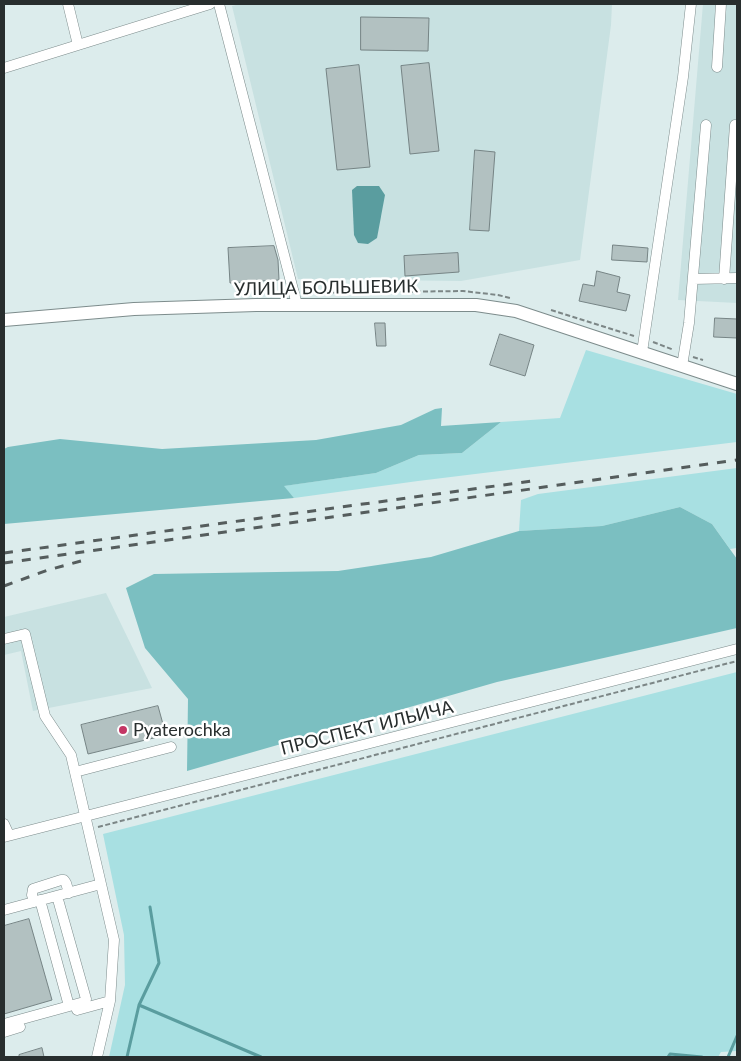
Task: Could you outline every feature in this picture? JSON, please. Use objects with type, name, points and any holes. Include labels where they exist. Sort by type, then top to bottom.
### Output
[{"type":"main road","name":"УЛИЦА БОЛЬШЕВИК","points":[[4,320],[134,309],[297,305],[466,304],[516,311],[737,384]]},
{"type":"street","points":[[68,4],[78,44]]},
{"type":"street","points":[[4,68],[210,4]]},
{"type":"street","points":[[219,4],[297,305]]},
{"type":"street","points":[[642,352],[683,77],[690,4]]},
{"type":"street","points":[[717,67],[721,4]]},
{"type":"street","points":[[682,366],[689,322],[706,125]]},
{"type":"street","points":[[724,279],[735,125]]},
{"type":"street","points":[[693,279],[737,278]]},
{"type":"street","points":[[4,639],[25,634],[45,716],[71,755],[114,940],[110,1001],[97,1057]]},
{"type":"street","name":"ПРОСПЕКТ ИЛЬИЧА","points":[[7,836],[737,649]]},
{"type":"street","points":[[75,772],[171,747]]},
{"type":"street","points":[[4,824],[7,836]]},
{"type":"street","points":[[69,893],[64,880],[32,889],[32,895],[37,901],[69,1006]]},
{"type":"street","points":[[4,910],[101,884]]},
{"type":"street","points":[[4,1024],[84,1002],[86,999],[58,896]]},
{"type":"street","points":[[4,1032],[110,1001]]},
{"type":"path","points":[[88,829],[737,661]]},
{"type":"shaded area","points":[[240,4],[612,4],[611,25],[580,260],[461,281],[298,279],[232,6]]},
{"type":"shaded area","points":[[703,4],[737,4],[737,303],[678,300]]},
{"type":"shaded area","points":[[357,186],[379,186],[385,195],[377,238],[368,244],[358,243],[354,235],[352,190]]},
{"type":"shaded area","points":[[586,350],[737,394],[737,442],[294,498],[283,486],[376,473],[419,455],[462,453],[501,422],[560,418]]},
{"type":"shaded area","points":[[442,408],[441,426],[501,422],[462,453],[419,455],[376,473],[284,486],[294,498],[4,524],[4,449],[8,447],[60,439],[162,449],[316,440],[401,425],[435,409]]},
{"type":"shaded area","points":[[737,468],[737,548],[730,549],[712,524],[680,507],[602,526],[519,531],[521,500],[538,494]]},
{"type":"shaded area","points":[[680,507],[712,524],[737,559],[737,628],[497,682],[187,771],[188,699],[145,648],[126,588],[154,574],[338,571],[431,557],[519,531],[602,526]]},
{"type":"shaded area","points":[[106,593],[152,688],[33,711],[21,651],[4,655],[4,617]]},
{"type":"shaded area","points":[[737,672],[737,1051],[721,1052],[718,1057],[109,1057],[125,985],[124,935],[103,834]]},
{"type":"building","points":[[361,17],[429,18],[428,51],[361,50]]},
{"type":"building","points":[[429,63],[439,151],[410,154],[401,66]]},
{"type":"building","points":[[359,65],[370,167],[337,170],[326,69]]},
{"type":"building","points":[[475,150],[495,152],[489,231],[470,230]]},
{"type":"building","points":[[613,245],[648,248],[647,262],[612,260]]},
{"type":"building","points":[[274,246],[278,260],[279,280],[230,283],[228,248]]},
{"type":"building","points":[[458,253],[459,272],[405,276],[404,256]]},
{"type":"building","points":[[597,271],[620,277],[617,292],[630,295],[626,311],[579,301],[583,284],[594,286]]},
{"type":"building","points":[[715,318],[737,319],[737,338],[714,337]]},
{"type":"building","points":[[375,323],[385,323],[386,346],[377,346]]},
{"type":"building","points":[[500,334],[534,345],[525,376],[490,365]]},
{"type":"building","name":"Pyaterochka","points":[[158,706],[166,735],[88,754],[81,725]]},
{"type":"building","points":[[29,919],[52,1000],[4,1014],[4,926]]},
{"type":"building","points":[[42,1048],[44,1057],[19,1057],[19,1055]]},
{"type":"waterway","points":[[127,1057],[139,1005],[159,963],[150,907]]},
{"type":"waterway","points":[[139,1005],[261,1057]]},
{"type":"waterway","points":[[728,1057],[737,1036]]},
{"type":"waterway","points":[[668,1057],[670,1054],[702,1057]]},
{"type":"railway","points":[[4,563],[737,460]]},
{"type":"railway","points":[[4,553],[532,481]]},
{"type":"railway","points":[[4,586],[48,570],[88,559]]},
{"type":"place","name":"Pyaterochka","points":[[123,730]]}]
